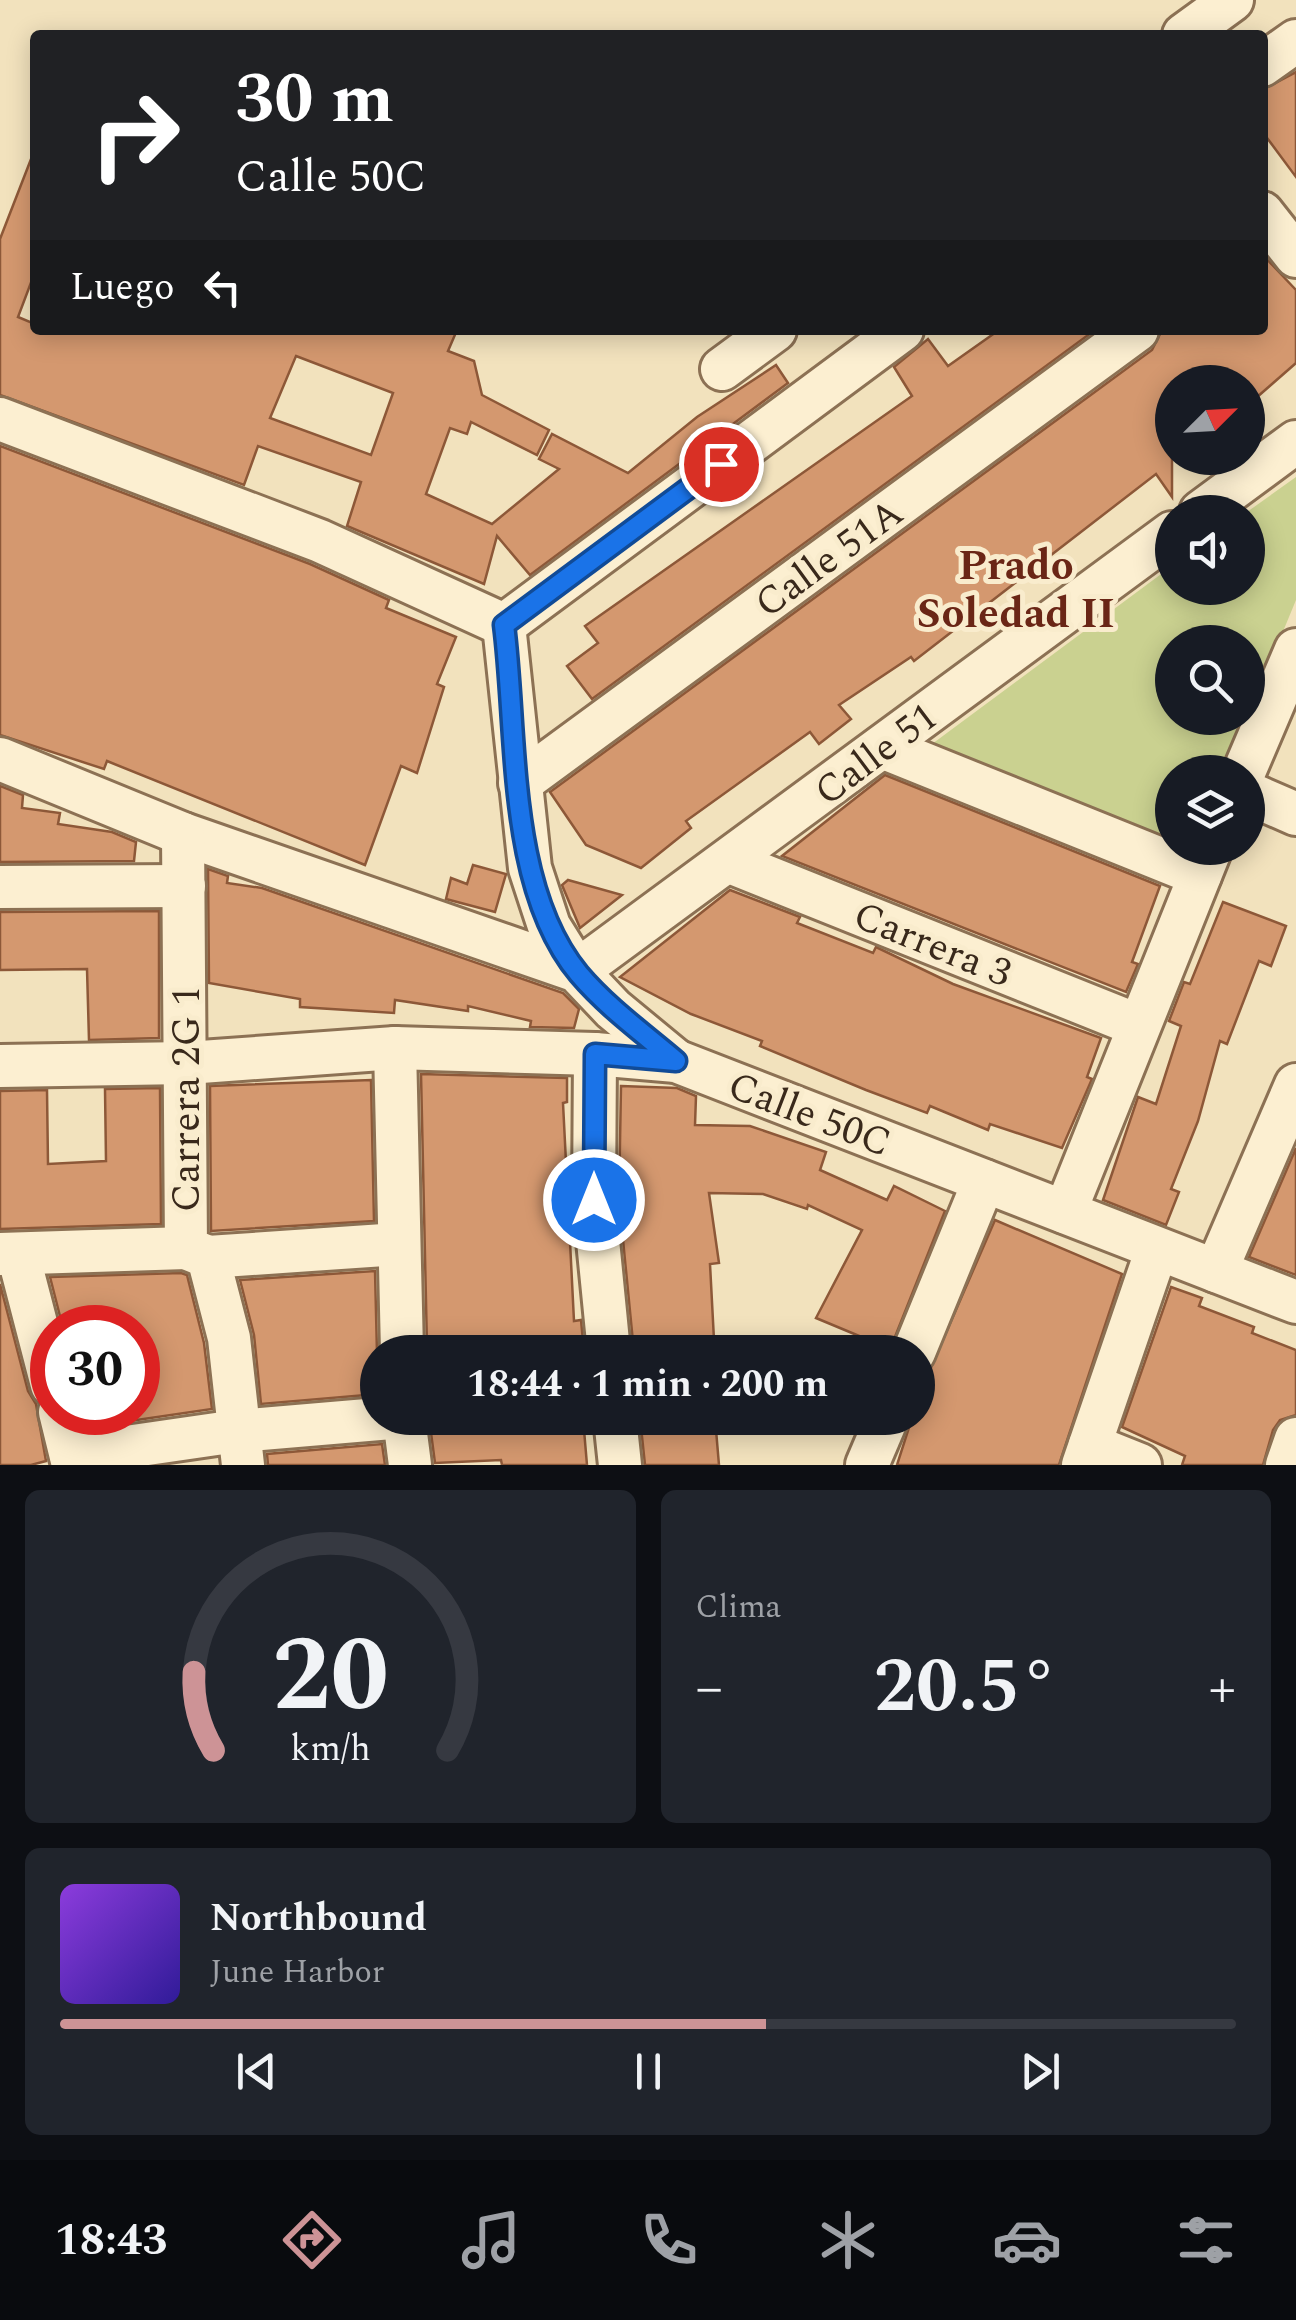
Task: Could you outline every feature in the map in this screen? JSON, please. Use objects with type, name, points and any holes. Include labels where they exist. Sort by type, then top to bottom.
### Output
[{"type":"street","points":[[1191,30],[1232,0]]},
{"type":"street","points":[[1268,61],[1296,41]]},
{"type":"street","points":[[722,368],[768,335]]},
{"type":"street","points":[[504,625],[895,335]]},
{"type":"street","name":"Calle 51A","points":[[520,783],[1130,335]]},
{"type":"street","points":[[0,419],[320,541],[504,625]]},
{"type":"street","points":[[1224,495],[1296,442]]},
{"type":"street","name":"Calle 51","points":[[577,972],[1155,546]]},
{"type":"street","points":[[504,625],[530,868],[549,926],[577,972],[613,1009],[676,1061]]},
{"type":"street","points":[[1251,755],[1296,650]]},
{"type":"street","points":[[882,747],[1155,843]]},
{"type":"street","points":[[0,759],[182,834],[577,972]]},
{"type":"street","points":[[1265,800],[1296,814]]},
{"type":"street","name":"Carrera 2G 1","points":[[182,834],[187,1063],[197,1252],[230,1338],[240,1448]]},
{"type":"street","name":"Carrera 3","points":[[730,862],[1137,1024]]},
{"type":"street","points":[[1065,1212],[1137,1024],[1204,865]]},
{"type":"street","points":[[0,887],[184,886]]},
{"type":"street","points":[[395,1048],[402,1335]]},
{"type":"street","name":"Calle 50C","points":[[0,1066],[187,1063],[395,1048],[595,1054],[676,1061],[1296,1302]]},
{"type":"street","points":[[595,1054],[594,1200],[607,1335]]},
{"type":"street","points":[[1216,1271],[1296,1085]]},
{"type":"street","points":[[921,1335],[984,1182]]},
{"type":"street","points":[[30,1317],[9,1254],[400,1244]]},
{"type":"street","points":[[1140,1465],[1087,1455],[1157,1249]]},
{"type":"street","points":[[66,1435],[72,1460],[240,1448],[360,1424]]},
{"type":"street","points":[[406,1435],[410,1465]]},
{"type":"street","points":[[617,1435],[620,1465]]},
{"type":"street","points":[[867,1465],[880,1435]]},
{"type":"street","points":[[1287,1465],[1296,1439]]},
{"type":"green space","points":[[1296,477],[1296,600],[1265,675],[1265,625],[1155,625],[1155,735],[1240,735],[1232,755],[1155,755],[1155,842],[928,747],[1155,579],[1155,605],[1265,605],[1265,499]]},
{"type":"building","points":[[1296,72],[1296,177],[1268,139],[1268,87]]},
{"type":"building","points":[[30,162],[30,285],[18,317],[30,322],[30,335],[455,335],[448,351],[474,361],[482,395],[549,430],[537,455],[471,422],[467,434],[450,428],[426,494],[492,524],[559,469],[539,459],[552,434],[628,473],[697,417],[776,365],[788,383],[530,575],[497,536],[484,584],[347,526],[361,482],[258,446],[244,485],[0,395],[0,239]],"holes":[[[296,356],[393,393],[371,455],[270,418]]]},
{"type":"building","points":[[1268,260],[1296,290],[1296,363],[1265,390],[1265,365],[1155,365],[1155,475],[914,661],[911,657],[839,705],[851,719],[819,744],[810,732],[686,821],[691,828],[641,868],[586,845],[550,792],[1152,350],[1160,335],[1268,335]]},
{"type":"building","points":[[992,335],[1088,335],[592,699],[567,666],[598,643],[585,626],[912,396],[894,367],[928,339],[948,366]]},
{"type":"building","points":[[0,446],[310,564],[389,600],[386,608],[456,637],[437,684],[444,687],[417,773],[401,766],[365,865],[107,761],[104,769],[0,735]]},
{"type":"building","points":[[1157,475],[1172,475],[1171,495]]},
{"type":"building","points":[[885,775],[1160,886],[1132,962],[1138,964],[1126,992],[782,856]]},
{"type":"building","points":[[0,786],[23,795],[22,808],[60,813],[58,824],[112,832],[136,842],[134,861],[0,862]]},
{"type":"building","points":[[473,865],[506,874],[495,912],[446,899],[451,878],[467,884]]},
{"type":"building","points":[[208,869],[228,876],[227,883],[262,888],[563,993],[579,1009],[574,1028],[530,1027],[531,1021],[468,1006],[468,1011],[395,1000],[394,1013],[300,1007],[300,999],[209,983]]},
{"type":"building","points":[[568,880],[622,895],[580,928],[562,885]]},
{"type":"building","points":[[730,890],[800,917],[797,923],[873,953],[876,947],[953,984],[1101,1038],[1087,1077],[1092,1079],[1062,1148],[990,1124],[988,1130],[930,1106],[927,1113],[866,1090],[760,1046],[762,1041],[691,1014],[620,977]]},
{"type":"building","points":[[1223,902],[1286,926],[1271,966],[1259,961],[1227,1044],[1220,1041],[1198,1121],[1171,1189],[1179,1192],[1166,1225],[1103,1200],[1138,1097],[1156,1104],[1181,1026],[1169,1021],[1184,982],[1190,984]]},
{"type":"building","points":[[159,911],[159,1038],[89,1040],[87,969],[0,970],[0,912]]},
{"type":"building","points":[[421,1074],[567,1078],[567,1102],[563,1103],[574,1321],[581,1320],[582,1335],[427,1335]]},
{"type":"building","points":[[371,1080],[374,1221],[211,1231],[210,1086]]},
{"type":"building","points":[[621,1086],[677,1088],[696,1096],[695,1125],[750,1126],[826,1152],[820,1170],[887,1200],[894,1186],[945,1211],[896,1335],[857,1335],[816,1318],[862,1230],[808,1205],[807,1209],[763,1194],[709,1193],[719,1263],[710,1264],[714,1335],[632,1335],[619,1199]]},
{"type":"building","points":[[160,1088],[161,1224],[0,1229],[0,1091],[47,1090],[48,1164],[106,1161],[105,1089]]},
{"type":"building","points":[[1296,1148],[1296,1275],[1249,1257]]},
{"type":"building","points":[[995,1220],[1122,1274],[1059,1465],[897,1465],[907,1435],[935,1435],[935,1358]]},
{"type":"building","points":[[375,1271],[377,1335],[360,1335],[360,1396],[261,1404],[254,1335],[240,1280]]},
{"type":"building","points":[[187,1275],[204,1343],[212,1409],[160,1417],[160,1305],[57,1305],[50,1277]]},
{"type":"building","points":[[0,1284],[30,1394],[30,1435],[41,1435],[46,1461],[0,1465]]},
{"type":"building","points":[[1171,1287],[1202,1298],[1199,1306],[1254,1327],[1252,1333],[1296,1350],[1296,1415],[1280,1420],[1273,1430],[1263,1465],[1182,1465],[1185,1456],[1122,1427]]},
{"type":"building","points":[[431,1435],[584,1435],[587,1465],[502,1465],[501,1460],[435,1463]]},
{"type":"building","points":[[642,1435],[716,1435],[719,1465],[645,1465]]},
{"type":"building","points":[[382,1444],[385,1465],[268,1465],[267,1454]]},
{"type":"district","name":"Prado Soledad II","points":[[1016,588]]},
{"type":"route","points":[[594,1200],[595,1054],[676,1061],[613,1009],[577,972],[549,926],[530,868],[504,625],[721,464]]}]
